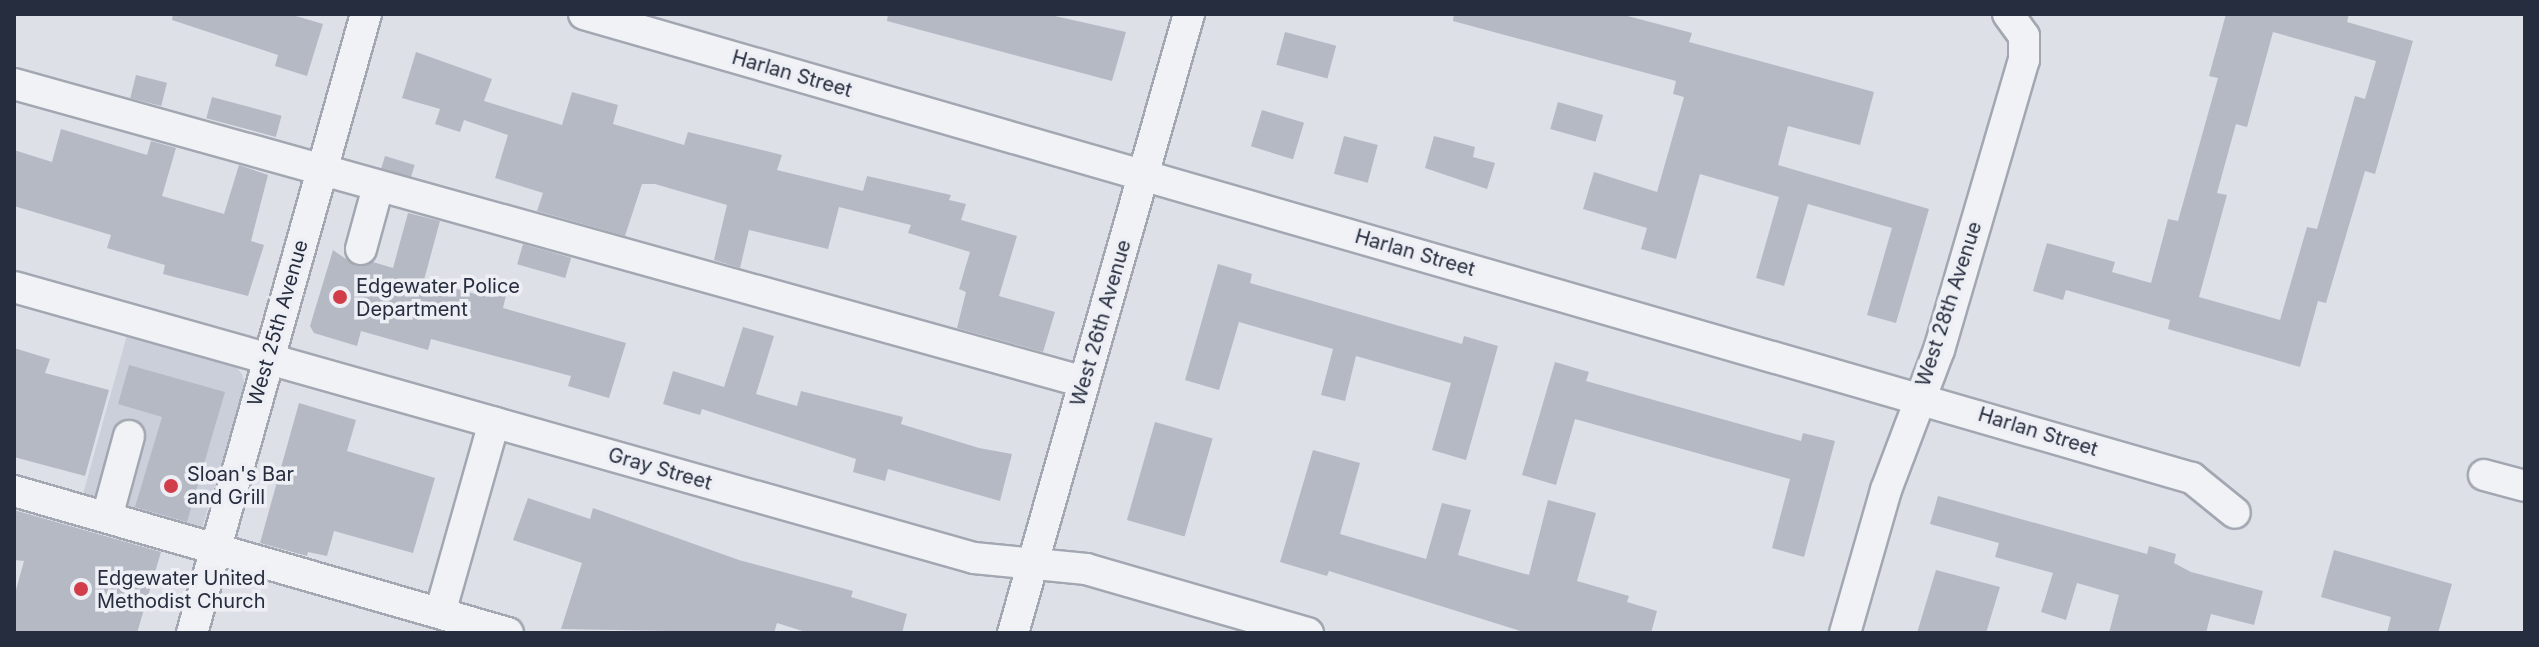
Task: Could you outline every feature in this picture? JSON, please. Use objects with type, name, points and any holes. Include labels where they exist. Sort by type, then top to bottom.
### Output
[{"type":"street","name":"West 25th Avenue","points":[[192,633],[366,14]]},
{"type":"street","name":"Harlan Street","points":[[584,14],[1920,397],[2192,478],[2235,513]]},
{"type":"street","name":"West 26th Avenue","points":[[1013,633],[1189,14]]},
{"type":"street","name":"West 28th Avenue","points":[[1845,633],[1920,397],[1939,350],[2024,60],[2026,43],[2012,17]]},
{"type":"street","points":[[14,84],[1084,382]]},
{"type":"street","points":[[361,249],[378,187]]},
{"type":"street","name":"Gray Street","points":[[14,287],[974,558],[1086,569],[1308,633]]},
{"type":"street","points":[[440,613],[494,422]]},
{"type":"street","points":[[107,517],[129,436]]},
{"type":"street","points":[[2484,475],[2525,486]]},
{"type":"street","points":[[14,491],[508,633]]},
{"type":"shaded area","points":[[127,335],[236,367],[242,374],[245,384],[199,538],[80,505]]},
{"type":"building","points":[[173,14],[289,14],[323,24],[307,76],[275,66],[278,55],[172,20]]},
{"type":"building","points":[[888,14],[1046,14],[1126,32],[1112,81],[887,21]]},
{"type":"building","points":[[1454,14],[1620,14],[1692,33],[1689,42],[1874,92],[1860,145],[1788,126],[1778,165],[1929,209],[1896,323],[1867,315],[1892,228],[1808,204],[1784,286],[1756,278],[1779,197],[1700,174],[1676,259],[1641,249],[1647,228],[1583,209],[1594,172],[1657,192],[1684,97],[1673,94],[1676,81],[1453,21]]},
{"type":"building","points":[[2226,14],[2349,14],[2347,22],[2413,41],[2375,174],[2365,171],[2326,303],[2318,301],[2300,367],[2168,329],[2170,320],[2066,290],[2063,300],[2033,291],[2047,243],[2115,262],[2112,272],[2151,283],[2168,219],[2178,221],[2218,78],[2209,76]],"holes":[[[2273,32],[2376,61],[2365,99],[2355,96],[2317,229],[2307,227],[2280,320],[2199,297],[2227,195],[2217,193],[2236,124],[2247,127]]]},
{"type":"building","points":[[1285,32],[1336,46],[1327,79],[1276,65]]},
{"type":"building","points":[[416,52],[492,79],[484,101],[562,125],[572,92],[618,105],[613,124],[684,145],[688,132],[782,155],[777,170],[863,191],[867,176],[951,195],[949,200],[966,204],[961,220],[1017,236],[999,296],[1055,312],[1043,352],[957,328],[966,292],[959,289],[970,252],[908,233],[911,225],[839,207],[828,249],[749,230],[740,268],[714,260],[727,205],[655,184],[642,184],[625,236],[537,211],[543,193],[495,178],[508,135],[464,120],[460,132],[435,124],[440,109],[402,98]]},
{"type":"building","points":[[136,75],[167,83],[161,106],[130,98]]},
{"type":"building","points":[[212,97],[282,116],[276,137],[206,118]]},
{"type":"building","points":[[1558,102],[1603,115],[1595,142],[1550,129]]},
{"type":"building","points":[[1262,110],[1304,123],[1293,159],[1251,146]]},
{"type":"building","points":[[61,129],[147,155],[151,141],[176,148],[162,196],[224,214],[239,165],[268,175],[251,241],[264,245],[248,296],[163,274],[165,265],[107,248],[111,235],[14,206],[14,150],[52,162]]},
{"type":"building","points":[[1344,136],[1378,145],[1368,183],[1334,174]]},
{"type":"building","points":[[1434,136],[1475,147],[1473,157],[1495,163],[1487,189],[1425,168]]},
{"type":"building","points":[[385,156],[415,165],[411,177],[381,168]]},
{"type":"building","points":[[408,213],[440,221],[424,280],[475,294],[478,283],[507,291],[503,308],[626,343],[609,398],[568,386],[571,376],[431,339],[428,350],[361,331],[357,346],[314,333],[310,326],[333,250],[356,266],[373,262],[393,268]]},
{"type":"building","points":[[523,244],[571,258],[565,278],[517,264]]},
{"type":"building","points":[[1218,264],[1252,274],[1250,283],[1462,344],[1464,336],[1498,346],[1466,460],[1432,450],[1451,383],[1356,356],[1345,401],[1321,395],[1333,349],[1239,322],[1219,390],[1185,380]]},
{"type":"building","points":[[743,327],[774,336],[756,394],[797,406],[801,391],[903,417],[901,424],[979,448],[1012,454],[1000,501],[888,469],[885,481],[853,472],[856,459],[702,409],[700,415],[663,404],[673,371],[724,387]]},
{"type":"building","points":[[14,348],[50,359],[45,373],[109,390],[85,476],[14,457]]},
{"type":"building","points":[[1555,362],[1589,372],[1586,381],[1801,441],[1803,433],[1835,441],[1804,557],[1772,548],[1790,479],[1575,419],[1556,485],[1522,475]]},
{"type":"building","points":[[129,365],[225,392],[187,522],[135,507],[162,417],[118,404]]},
{"type":"building","points":[[299,403],[356,420],[347,451],[435,478],[413,553],[334,531],[327,556],[308,552],[307,556],[260,543]]},
{"type":"building","points":[[1155,422],[1213,439],[1185,537],[1127,520]]},
{"type":"building","points":[[1313,450],[1360,463],[1340,534],[1426,559],[1442,503],[1471,510],[1458,555],[1529,575],[1548,500],[1596,513],[1577,581],[1629,596],[1627,602],[1657,611],[1651,633],[1527,633],[1329,571],[1327,576],[1280,562]]},
{"type":"building","points":[[1938,496],[2147,554],[2149,546],[2176,554],[2174,563],[2191,572],[2263,591],[2254,625],[2211,614],[2206,633],[2109,633],[2119,595],[2077,583],[2066,620],[2041,612],[2053,573],[1995,557],[1999,543],[1930,524]]},
{"type":"building","points":[[528,498],[590,519],[593,508],[739,560],[853,591],[851,597],[907,614],[902,633],[809,633],[777,623],[774,633],[561,629],[582,563],[513,540]]},
{"type":"building","name":"Edgewater United Methodist Church","points":[[14,510],[161,552],[137,633],[14,633],[14,597],[24,561],[14,560]]},
{"type":"building","points":[[2334,550],[2452,584],[2438,633],[2387,633],[2391,617],[2321,597]]},
{"type":"building","points":[[1936,570],[2000,587],[1986,633],[1917,633]]},
{"type":"place","name":"Edgewater Police Department","points":[[340,297]]},
{"type":"place","name":"Sloan's Bar and Grill","points":[[171,486]]},
{"type":"place","name":"Edgewater United Methodist Church","points":[[81,589]]}]
